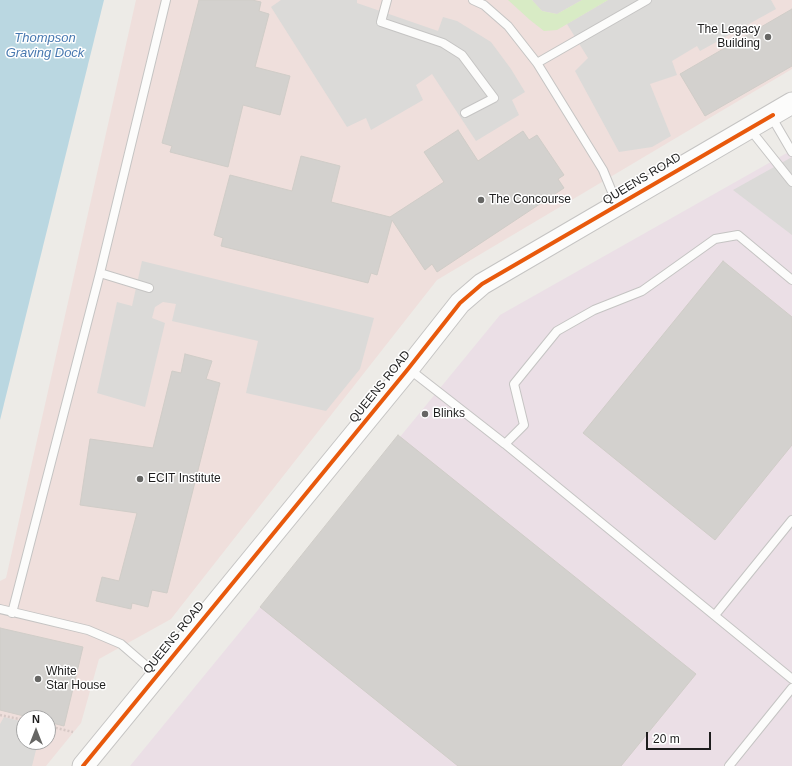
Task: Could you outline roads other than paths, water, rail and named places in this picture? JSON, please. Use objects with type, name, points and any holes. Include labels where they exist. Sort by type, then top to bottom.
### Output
[{"type":"street","name":"QUEENS ROAD","points":[[83,766],[460,303],[482,284],[792,103]]},
{"type":"lane","points":[[12,612],[100,273],[166,0]]},
{"type":"lane","points":[[387,0],[381,22],[443,43],[462,55],[494,98],[465,113]]},
{"type":"lane","points":[[473,0],[484,5],[508,26],[537,63],[603,170],[618,205]]},
{"type":"lane","points":[[537,63],[647,0]]},
{"type":"lane","points":[[771,116],[792,152]]},
{"type":"lane","points":[[749,127],[778,162],[791,183]]},
{"type":"lane","points":[[505,444],[524,424],[514,384],[557,331],[594,310],[642,291],[715,239],[738,235],[792,280]]},
{"type":"lane","points":[[100,273],[149,288]]},
{"type":"lane","points":[[408,368],[505,444],[792,679]]},
{"type":"lane","points":[[715,615],[792,520]]},
{"type":"lane","points":[[0,609],[88,630],[121,644],[157,675]]},
{"type":"lane","points":[[729,766],[792,688]]},
{"type":"water","name":"Thompson Graving Dock","points":[[0,0],[104,0],[0,420]]},
{"type":"place","name":"The Legacy Building","points":[[768,37]]},
{"type":"place","name":"The Concourse","points":[[481,200]]},
{"type":"place","name":"Blinks","points":[[425,414]]},
{"type":"place","name":"ECIT Institute","points":[[140,479]]},
{"type":"place","name":"White Star House","points":[[38,679]]}]
